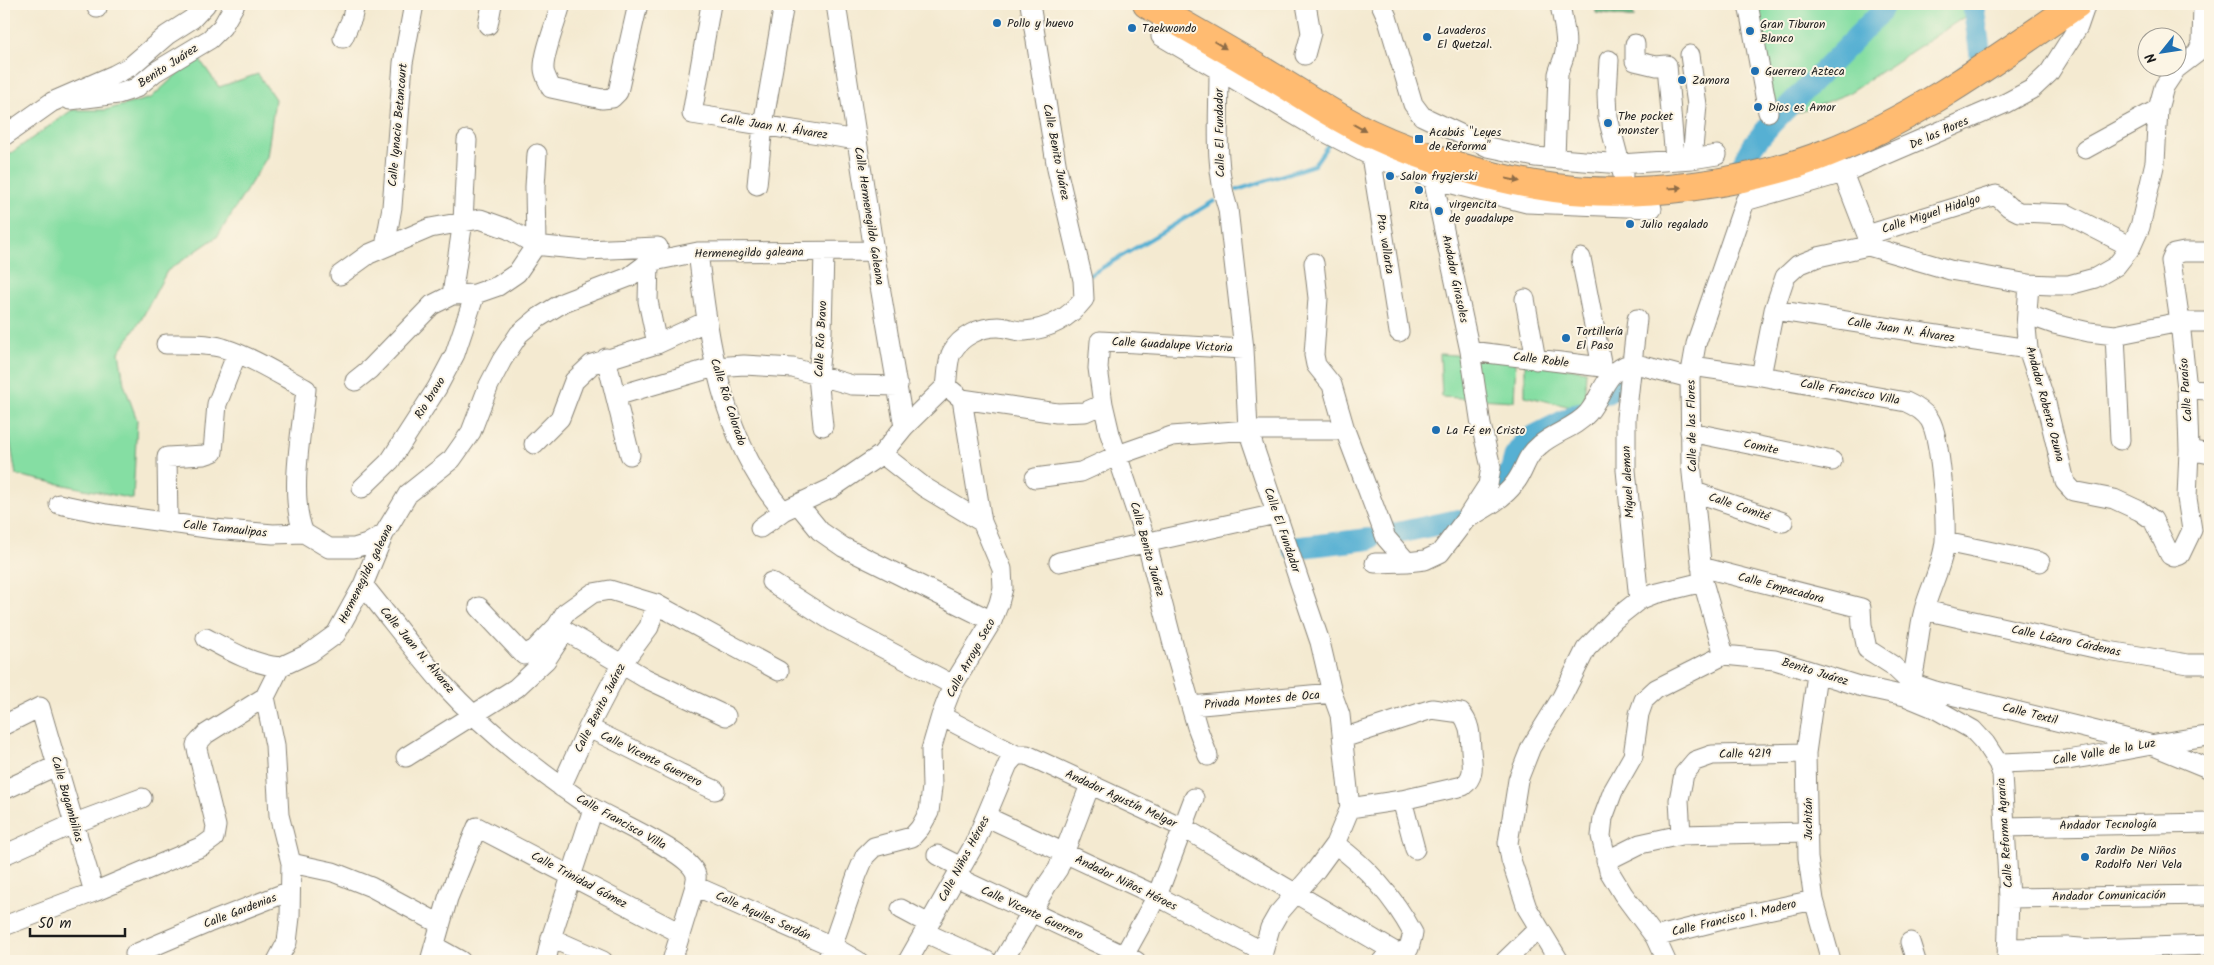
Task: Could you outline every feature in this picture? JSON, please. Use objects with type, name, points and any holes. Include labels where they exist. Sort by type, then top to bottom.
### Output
[{"type":"highway","points":[[1156,9],[1368,133],[1413,151],[1482,172],[1553,188],[1595,192],[1686,187],[1743,178],[1789,167],[1836,163],[2077,4]]},
{"type":"street","points":[[4,136],[52,102],[114,76],[131,66],[167,35],[192,19],[206,4]]},
{"type":"street","name":"Benito Juárez","points":[[52,102],[118,94],[136,88],[155,72],[210,39],[222,27],[235,4]]},
{"type":"street","points":[[343,38],[352,18],[355,4]]},
{"type":"street","name":"Calle Ignacio Betancourt","points":[[385,247],[392,207],[402,63],[414,4]]},
{"type":"street","points":[[488,25],[492,4]]},
{"type":"street","points":[[561,4],[546,53],[544,69],[551,88],[602,99],[612,98],[618,92],[638,4]]},
{"type":"street","name":"Calle Juan N. Álvarez","points":[[711,4],[692,114],[857,140]]},
{"type":"street","points":[[757,185],[763,125],[784,4]]},
{"type":"street","name":"Calle Hermenegildo Galeana","points":[[836,4],[874,251],[904,427]]},
{"type":"street","name":"Calle Benito Juárez","points":[[946,386],[951,353],[964,337],[978,330],[997,327],[1023,331],[1059,323],[1074,312],[1084,299],[1083,280],[1057,169],[1030,4]]},
{"type":"street","points":[[1306,4],[1311,33],[1306,55]]},
{"type":"street","points":[[1381,4],[1388,17],[1413,104],[1422,116],[1488,148],[1535,157],[1621,164],[1684,160],[1717,155]]},
{"type":"street","points":[[1555,158],[1558,74],[1560,62],[1565,55],[1566,44],[1560,4]]},
{"type":"street","points":[[1748,4],[1768,112]]},
{"type":"street","name":"De las flores","points":[[1746,201],[1836,163],[2006,103],[2032,88],[2049,73],[2078,27],[2086,4]]},
{"type":"street","points":[[1836,163],[1868,241],[1950,270],[2029,284],[2069,285],[2095,278],[2116,266],[2131,247],[2140,227],[2155,162],[2158,109],[2164,87],[2176,69],[2197,53],[2206,42],[2203,4]]},
{"type":"street","points":[[1156,9],[1161,36],[1317,128],[1371,156],[1433,178],[1527,203],[1652,208]]},
{"type":"street","points":[[1635,44],[1635,61],[1656,66],[1667,64],[1684,160]]},
{"type":"street","points":[[1684,160],[1697,105],[1690,55]]},
{"type":"street","points":[[1608,60],[1608,118],[1621,164],[1626,191]]},
{"type":"street","name":"Calle El Fundador","points":[[1218,71],[1221,190],[1228,210],[1244,350],[1248,430],[1320,642],[1332,693],[1340,715],[1350,808],[1335,844],[1316,870],[1278,914],[1270,928],[1262,957]]},
{"type":"street","points":[[2085,149],[2158,109]]},
{"type":"street","points":[[452,295],[464,221],[466,140]]},
{"type":"street","points":[[355,381],[370,369],[432,305],[452,295],[475,294],[498,286],[517,273],[536,245],[535,188],[537,154]]},
{"type":"street","name":"Pto. vallarta","points":[[1371,156],[1399,332]]},
{"type":"street","name":"Andador Girasoles","points":[[1375,563],[1425,560],[1440,553],[1466,519],[1488,485],[1491,467],[1481,425],[1470,351],[1433,178]]},
{"type":"street","name":"Calle Miguel Hidalgo","points":[[1774,310],[1785,277],[1798,264],[1868,241],[1996,194],[2009,207],[2020,212],[2067,214],[2131,247]]},
{"type":"street","name":"Calle de las Flores","points":[[1724,655],[1702,574],[1690,432],[1691,372],[1696,344],[1746,201]]},
{"type":"street","points":[[340,275],[369,254],[430,228],[480,219],[508,229],[536,245],[653,255],[648,301],[657,344]]},
{"type":"street","name":"Hermenegildo galeana","points":[[280,667],[310,653],[336,634],[363,585],[384,534],[408,494],[452,459],[471,432],[489,385],[519,334],[538,318],[564,302],[629,277],[653,255],[698,252],[874,251]]},
{"type":"street","name":"Calle Río Colorado","points":[[698,252],[706,321],[714,367],[737,435],[766,491],[791,507],[843,547],[992,620]]},
{"type":"street","name":"Calle Río Bravo","points":[[823,426],[818,377],[822,332],[824,252]]},
{"type":"street","name":"Calle Paraíso","points":[[2174,557],[2180,555],[2192,530],[2187,498],[2189,450],[2187,389],[2171,261],[2174,254],[2210,252]]},
{"type":"street","points":[[1466,519],[1504,495],[1516,481],[1526,460],[1541,444],[1572,426],[1588,413],[1606,371],[1581,258]]},
{"type":"street","points":[[1314,263],[1318,298],[1314,355],[1316,366],[1332,385],[1345,430],[1386,538],[1407,562]]},
{"type":"street","name":"Andador Roberto Ozuna","points":[[2029,284],[2026,327],[2028,350],[2046,403],[2065,482],[2073,491],[2114,499],[2140,511],[2153,520],[2170,555],[2174,557]]},
{"type":"street","name":"Rio bravo","points":[[362,488],[390,461],[437,388],[455,354],[475,294]]},
{"type":"street","points":[[1525,299],[1536,360]]},
{"type":"street","points":[[1761,376],[1774,310]]},
{"type":"street","name":"Calle Juan N. Álvarez","points":[[1774,310],[2028,350]]},
{"type":"street","points":[[2028,315],[2054,324],[2089,332],[2114,335],[2180,322],[2210,322]]},
{"type":"street","name":"Miguel aleman","points":[[1637,319],[1626,418],[1626,470],[1639,600]]},
{"type":"street","points":[[534,444],[560,418],[574,381],[592,364],[606,358],[657,344],[706,321]]},
{"type":"street","points":[[2114,335],[2120,440]]},
{"type":"street","name":"Calle Benito Juárez","points":[[1100,341],[1098,368],[1103,404],[1147,544],[1174,652],[1208,756]]},
{"type":"street","name":"Calle Guadalupe Victoria","points":[[1100,341],[1244,350]]},
{"type":"street","points":[[166,344],[208,345],[236,353],[306,389],[296,492],[298,520],[304,533],[329,548],[354,548],[384,534]]},
{"type":"street","name":"Calle Roble","points":[[1470,351],[1606,371]]},
{"type":"street","points":[[168,522],[168,457],[204,455],[212,452],[218,404],[236,353]]},
{"type":"street","points":[[606,358],[630,455]]},
{"type":"street","points":[[1606,371],[1632,363]]},
{"type":"street","name":"Calle Francisco Villa","points":[[1632,363],[1691,372],[1761,376],[1906,402],[1920,409],[1930,420],[1936,436],[1945,542],[1924,610],[1908,689]]},
{"type":"street","points":[[616,396],[714,367],[744,365],[793,368],[818,377],[852,385],[898,386]]},
{"type":"street","points":[[760,528],[791,507],[832,488],[882,454],[904,427],[946,386],[962,398],[1057,413],[1085,412],[1103,404]]},
{"type":"street","points":[[2187,389],[2210,390]]},
{"type":"street","name":"Calle Arroyo Seco","points":[[829,954],[845,914],[856,876],[866,856],[874,848],[912,837],[920,828],[929,812],[932,787],[931,750],[941,716],[953,684],[992,620],[1003,588],[1002,569],[982,522],[962,398]]},
{"type":"street","points":[[1036,478],[1081,472],[1118,455],[1172,436],[1248,430],[1345,430]]},
{"type":"street","name":"Comite","points":[[1690,432],[1832,462]]},
{"type":"street","points":[[2189,450],[2210,454]]},
{"type":"street","points":[[882,454],[924,488],[982,522]]},
{"type":"street","name":"Calle Comité","points":[[1694,492],[1784,522]]},
{"type":"street","name":"Calle Tamaulipas","points":[[60,504],[168,522],[273,534],[304,533]]},
{"type":"street","points":[[1059,562],[1276,514]]},
{"type":"street","points":[[1945,542],[2040,562]]},
{"type":"street","points":[[1559,961],[1527,908],[1511,860],[1508,843],[1518,780],[1531,747],[1562,697],[1586,649],[1615,619],[1639,600],[1702,574]]},
{"type":"street","name":"Calle Empacadora","points":[[1702,574],[1861,608],[1867,649],[1892,666],[1908,689]]},
{"type":"street","points":[[772,582],[832,621],[953,684]]},
{"type":"street","name":"Calle Juan N. Álvarez","points":[[363,585],[443,684],[473,715]]},
{"type":"street","points":[[406,757],[501,698],[536,672],[557,647],[565,613],[592,593],[610,590],[656,604],[780,671]]},
{"type":"street","name":"Calle Benito Juárez","points":[[561,787],[588,728],[621,665],[649,627],[656,604]]},
{"type":"street","points":[[479,607],[524,655],[561,629]]},
{"type":"street","name":"Calle Lázaro Cárdenas","points":[[1924,610],[2108,651],[2188,664],[2210,664]]},
{"type":"street","points":[[561,629],[621,665],[726,716]]},
{"type":"street","points":[[4,926],[94,892],[203,846],[214,838],[216,826],[196,745],[206,734],[265,697],[280,667],[264,665],[244,658],[206,638]]},
{"type":"street","points":[[1666,961],[1655,937],[1623,894],[1606,861],[1601,836],[1603,818],[1613,791],[1633,756],[1639,714],[1644,700],[1656,689],[1724,655]]},
{"type":"street","name":"Benito Juárez","points":[[1724,655],[1775,660],[1859,686],[1908,689]]},
{"type":"street","name":"Juchitán","points":[[1816,674],[1806,753],[1808,858],[1814,900],[1831,961]]},
{"type":"street","name":"Calle Textil","points":[[1908,689],[1935,691],[2149,744]]},
{"type":"street","name":"Calle Reforma Agraria","points":[[1908,689],[1934,708],[1972,730],[1998,763],[2002,774],[2009,898],[2007,954]]},
{"type":"street","name":"Privada Montes de Oca","points":[[1191,706],[1332,693]]},
{"type":"street","points":[[265,697],[275,745],[279,815],[292,864],[287,942],[277,961]]},
{"type":"street","name":"Calle Bugambilias","points":[[4,726],[40,707],[94,892]]},
{"type":"street","points":[[1343,738],[1432,709],[1461,713],[1468,722],[1471,735],[1473,771],[1469,781],[1463,786],[1402,800],[1350,808]]},
{"type":"street","name":"Calle Francisco Villa","points":[[473,715],[530,764],[593,809],[679,854],[697,876],[695,886]]},
{"type":"street","name":"Andador Agustín Melgar","points":[[941,716],[1016,755],[1027,755],[1184,828],[1296,893],[1388,959]]},
{"type":"street","name":"Calle Vicente Guerrero","points":[[588,728],[620,742],[667,769],[715,790]]},
{"type":"street","name":"Calle Valle de la Luz","points":[[1998,763],[2066,760],[2128,750],[2149,744],[2210,736]]},
{"type":"street","points":[[2149,744],[2210,769]]},
{"type":"street","name":"Calle 4219","points":[[1681,835],[1679,800],[1684,774],[1695,761],[1712,755],[1806,753]]},
{"type":"street","name":"Calle Niños Héroes","points":[[908,961],[988,817],[1008,764],[1016,755]]},
{"type":"street","points":[[4,790],[58,765]]},
{"type":"street","points":[[1003,961],[1058,869],[1090,785]]},
{"type":"street","points":[[4,855],[75,824],[142,798]]},
{"type":"street","points":[[1127,960],[1157,896],[1194,798]]},
{"type":"street","points":[[1402,800],[1415,848]]},
{"type":"street","points":[[546,961],[551,938],[593,809]]},
{"type":"street","name":"Andador Niños Héroes","points":[[988,817],[1157,896],[1262,957]]},
{"type":"street","name":"Andador Tecnología","points":[[2005,827],[2210,823]]},
{"type":"street","name":"Calle Trinidad Gómez","points":[[440,924],[448,898],[477,826],[680,932]]},
{"type":"street","points":[[1606,861],[1640,844],[1681,835],[1808,832]]},
{"type":"street","points":[[1335,844],[1352,856],[1385,890],[1403,914],[1413,933],[1409,948],[1388,959]]},
{"type":"street","name":"Calle Vicente Guerrero","points":[[937,855],[959,872],[1030,913],[1127,960]]},
{"type":"street","points":[[292,864],[334,872],[371,887],[440,924],[432,954],[462,961]]},
{"type":"street","points":[[672,961],[695,886]]},
{"type":"street","name":"Calle Aquiles Serdán","points":[[695,886],[829,954],[858,961]]},
{"type":"street","name":"Calle Gardenias","points":[[135,954],[290,891]]},
{"type":"street","name":"Andador Comunicación","points":[[2009,898],[2210,895]]},
{"type":"street","name":"Calle Francisco I. Madero","points":[[1655,937],[1734,917],[1814,900]]},
{"type":"street","points":[[901,909],[927,928],[986,961]]},
{"type":"street","points":[[1505,961],[1538,929]]},
{"type":"street","points":[[551,938],[603,961]]},
{"type":"street","points":[[1910,942],[1916,961]]},
{"type":"street","points":[[2007,954],[2068,947],[2092,949],[2210,945]]},
{"type":"green space","points":[[1595,4],[1632,4],[1634,18],[1596,13]]},
{"type":"green space","points":[[1754,4],[1984,4],[1847,94],[1772,123]]},
{"type":"green space","points":[[200,60],[219,87],[258,74],[275,99],[267,157],[218,236],[167,271],[141,320],[119,352],[124,384],[137,420],[133,499],[16,475],[4,406],[4,158],[72,110],[105,110],[151,98],[188,64]]},
{"type":"green space","points":[[1440,354],[1516,359],[1514,401],[1442,397]]},
{"type":"green space","points":[[1525,361],[1586,371],[1584,410],[1525,396]]},
{"type":"waterway","points":[[1738,172],[1752,146],[1772,123],[1880,13],[1884,4]]},
{"type":"waterway","points":[[1966,75],[1982,66],[1973,4]]},
{"type":"waterway","points":[[1237,190],[1314,165],[1330,142]]},
{"type":"waterway","points":[[1090,275],[1214,201]]},
{"type":"waterway","points":[[1607,393],[1629,372]]},
{"type":"waterway","points":[[1485,506],[1492,500],[1511,470],[1515,455],[1526,440],[1579,413]]},
{"type":"waterway","points":[[1393,534],[1458,520]]},
{"type":"waterway","points":[[1293,548],[1369,539]]},
{"type":"place","name":"Pollo y huevo","points":[[997,23]]},
{"type":"place","name":"Taekwondo","points":[[1132,28]]},
{"type":"place","name":"Gran Tiburon Blanco","points":[[1750,31]]},
{"type":"place","name":"Lavaderos El Quetzal.","points":[[1427,37]]},
{"type":"place","name":"Guerrero Azteca","points":[[1755,71]]},
{"type":"place","name":"Zamora","points":[[1682,80]]},
{"type":"place","name":"Dios es Amor","points":[[1758,107]]},
{"type":"place","name":"The pocket monster","points":[[1608,123]]},
{"type":"place","name":"Acabús \"Leyes de Reforma\"","points":[[1419,139]]},
{"type":"place","name":"Salon fryzjerski","points":[[1390,176]]},
{"type":"place","name":"Rita","points":[[1419,190]]},
{"type":"place","name":"virgencita de guadalupe","points":[[1439,211]]},
{"type":"place","name":"Julio regalado","points":[[1630,224]]},
{"type":"place","name":"Tortillería El Paso","points":[[1566,338]]},
{"type":"place","name":"La Fé en Cristo","points":[[1436,430]]},
{"type":"place","name":"Jardin De Niños Rodolfo Neri Vela","points":[[2085,857]]}]
